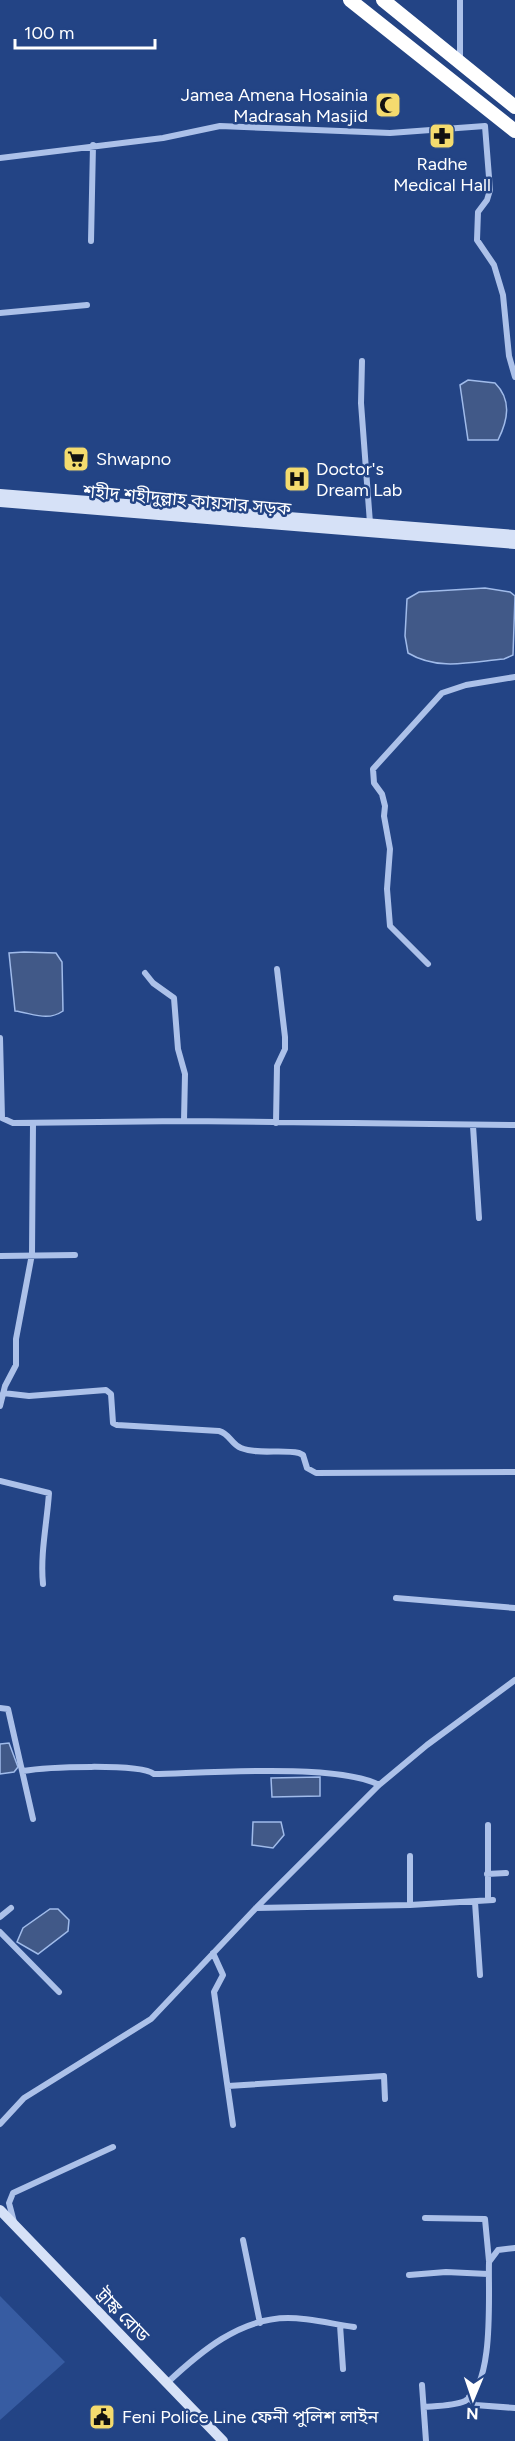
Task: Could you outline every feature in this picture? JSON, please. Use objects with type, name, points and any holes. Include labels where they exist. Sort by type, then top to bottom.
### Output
[{"type":"highway","points":[[350,0],[515,131]]},
{"type":"highway","points":[[383,0],[515,106]]},
{"type":"main road","name":"শহীদ শহীদুল্লাহ কায়সার সড়ক","points":[[0,494],[515,535]]},
{"type":"main road","name":"শহীদ শহীদুল্লাহ কায়সার সড়ক","points":[[0,502],[515,544]]},
{"type":"main road","name":"ট্রাঙ্ক রোড","points":[[0,2210],[223,2441]]},
{"type":"street","points":[[460,0],[460,61]]},
{"type":"street","points":[[0,158],[163,138],[220,126],[390,132],[485,126],[490,190],[487,200],[478,212],[477,240],[494,266],[502,295],[509,356],[515,377]]},
{"type":"street","points":[[91,241],[93,145]]},
{"type":"street","points":[[0,313],[87,305]]},
{"type":"street","points":[[362,361],[361,403],[370,523]]},
{"type":"street","points":[[428,964],[390,926],[387,889],[390,849],[384,816],[385,806],[382,794],[374,783],[373,768],[442,693],[466,685],[515,677]]},
{"type":"street","points":[[276,1123],[277,1066],[285,1049],[277,969]]},
{"type":"street","points":[[145,973],[174,998],[178,1049],[185,1074],[184,1121]]},
{"type":"street","points":[[0,1038],[2,1118],[13,1123],[184,1121],[515,1125]]},
{"type":"street","points":[[0,1406],[3,1393],[16,1365],[16,1339],[32,1254],[33,1123]]},
{"type":"street","points":[[473,1126],[479,1218]]},
{"type":"street","points":[[0,1256],[75,1255]]},
{"type":"street","points":[[3,1393],[29,1396],[106,1390],[111,1394],[113,1423],[117,1425],[219,1431],[229,1436],[234,1444],[250,1451],[299,1453],[303,1455],[307,1468],[316,1473],[515,1472]]},
{"type":"street","points":[[0,1481],[49,1493],[46,1539],[41,1562],[44,1584]]},
{"type":"street","points":[[396,1598],[515,1608]]},
{"type":"street","points":[[0,2124],[24,2098],[151,2019],[256,1908],[379,1785],[427,1745],[515,1680]]},
{"type":"street","points":[[0,1708],[8,1709],[33,1819]]},
{"type":"street","points":[[23,1771],[84,1767],[144,1768],[154,1774],[315,1773],[367,1778],[379,1785]]},
{"type":"street","points":[[256,1908],[410,1905],[490,1900],[487,1874],[488,1825]]},
{"type":"street","points":[[410,1856],[410,1905]]},
{"type":"street","points":[[487,1874],[506,1873]]},
{"type":"street","points":[[475,1902],[480,1975]]},
{"type":"street","points":[[0,1917],[11,1908]]},
{"type":"street","points":[[0,1932],[59,1992]]},
{"type":"street","points":[[213,1953],[223,1976],[214,1992],[233,2125]]},
{"type":"street","points":[[228,2086],[384,2076],[385,2099]]},
{"type":"street","points":[[14,2225],[9,2203],[13,2193],[113,2147]]},
{"type":"street","points":[[424,2218],[485,2219],[489,2262],[486,2362],[481,2380],[466,2400],[424,2407]]},
{"type":"street","points":[[243,2240],[260,2323]]},
{"type":"street","points":[[489,2262],[498,2250],[515,2248]]},
{"type":"street","points":[[409,2275],[446,2272],[488,2274]]},
{"type":"street","points":[[167,2383],[205,2348],[260,2323],[288,2318],[354,2327]]},
{"type":"street","points":[[340,2325],[343,2369]]},
{"type":"street","points":[[422,2385],[426,2441]]},
{"type":"street","points":[[470,2397],[476,2405],[515,2408]]},
{"type":"shaded area","points":[[468,380],[495,383],[504,396],[506,418],[498,440],[468,440],[460,385]]},
{"type":"shaded area","points":[[485,588],[510,592],[515,596],[513,655],[504,659],[443,664],[419,659],[408,653],[405,636],[407,599],[419,592]]},
{"type":"shaded area","points":[[9,953],[56,953],[62,962],[63,1011],[51,1016],[39,1016],[15,1011]]},
{"type":"shaded area","points":[[9,1743],[18,1767],[14,1772],[0,1774],[0,1744]]},
{"type":"shaded area","points":[[320,1777],[320,1796],[272,1797],[271,1778]]},
{"type":"shaded area","points":[[253,1822],[281,1822],[284,1835],[273,1848],[252,1845]]},
{"type":"shaded area","points":[[50,1909],[58,1909],[69,1920],[68,1931],[38,1954],[17,1942],[23,1928]]},
{"type":"shaded area","points":[[0,2296],[65,2362],[0,2420]]},
{"type":"place","name":"Jamea Amena Hosainia Madrasah Masjid","points":[[388,105]]},
{"type":"place","name":"Radhe Medical Hall","points":[[442,136]]},
{"type":"place","name":"Shwapno","points":[[76,459]]},
{"type":"place","name":"Doctor's Dream Lab","points":[[297,479]]},
{"type":"place","name":"Feni Police Line ফেনী পুলিশ লাইন","points":[[102,2417]]}]
